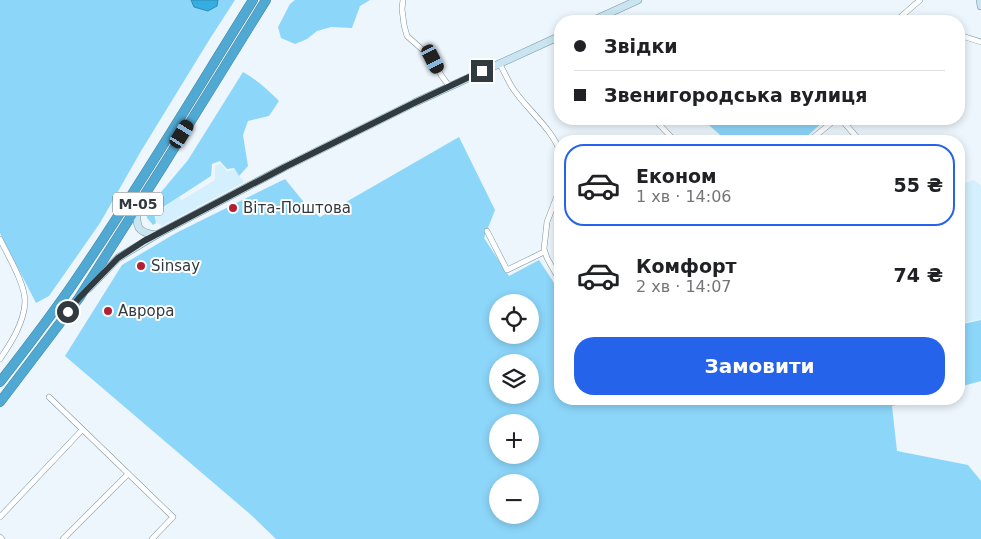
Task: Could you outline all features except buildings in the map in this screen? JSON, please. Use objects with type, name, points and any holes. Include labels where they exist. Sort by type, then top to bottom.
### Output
[{"type":"highway","name":"М-05","points":[[0,382],[81,272],[253,0]]},
{"type":"highway","name":"М-05","points":[[0,402],[79,298],[266,0]]},
{"type":"street","points":[[403,0],[402,9],[407,36],[433,59],[449,86]]},
{"type":"street","points":[[605,15],[638,0]]},
{"type":"street","points":[[904,15],[920,0]]},
{"type":"street","points":[[980,0],[981,6]]},
{"type":"street","points":[[965,37],[981,42]]},
{"type":"street","points":[[79,298],[118,258],[156,235],[285,167],[449,86],[554,39]]},
{"type":"street","points":[[499,63],[505,71],[511,86],[543,124],[554,140]]},
{"type":"street","points":[[660,125],[669,135]]},
{"type":"street","points":[[816,135],[829,125]]},
{"type":"street","points":[[846,125],[855,135]]},
{"type":"street","points":[[554,204],[547,222],[544,252],[554,270]]},
{"type":"street","points":[[137,206],[137,225],[139,229],[144,234],[156,235]]},
{"type":"street","points":[[487,231],[507,270],[544,252]]},
{"type":"street","points":[[0,239],[21,282],[25,301],[22,318],[0,360]]},
{"type":"street","points":[[49,397],[173,517],[152,539]]},
{"type":"street","points":[[0,517],[82,430]]},
{"type":"street","points":[[63,539],[128,474]]},
{"type":"shaded area","points":[[0,0],[235,0],[141,151],[100,223],[49,296],[36,303],[0,233]]},
{"type":"shaded area","points":[[191,0],[218,0],[217,6],[208,11],[194,7]]},
{"type":"shaded area","points":[[295,0],[370,0],[360,6],[352,28],[331,27],[317,31],[307,39],[295,44],[281,38],[278,27],[290,4]]},
{"type":"shaded area","points":[[243,72],[262,85],[279,101],[269,116],[248,121],[243,135],[248,166],[239,176],[234,168],[227,169],[220,161],[212,164],[211,176],[154,213],[156,223],[153,225],[147,218],[146,210],[188,160]]},
{"type":"shaded area","points":[[709,125],[819,125],[809,135],[720,135]]},
{"type":"shaded area","points":[[459,137],[495,210],[484,238],[509,276],[539,260],[554,283],[554,405],[896,405],[892,406],[897,451],[968,465],[981,481],[981,539],[276,539],[250,514],[65,356],[122,265],[176,233],[285,179],[307,206],[320,217]]},
{"type":"shaded area","points":[[221,164],[227,172],[234,169],[244,182],[162,226],[156,221],[155,214],[179,197],[182,200],[215,180],[215,166]]},
{"type":"shaded area","points":[[974,180],[981,186],[981,319],[965,323],[965,183]]},
{"type":"shaded area","points":[[981,320],[981,381],[965,385],[965,324]]},
{"type":"place","name":"Віта-Поштова","points":[[233,208]]},
{"type":"place","name":"Sinsay","points":[[141,266]]},
{"type":"place","name":"Аврора","points":[[108,311]]},
{"type":"route","points":[[68,312],[118,258],[144,241],[285,167],[482,71]]}]
